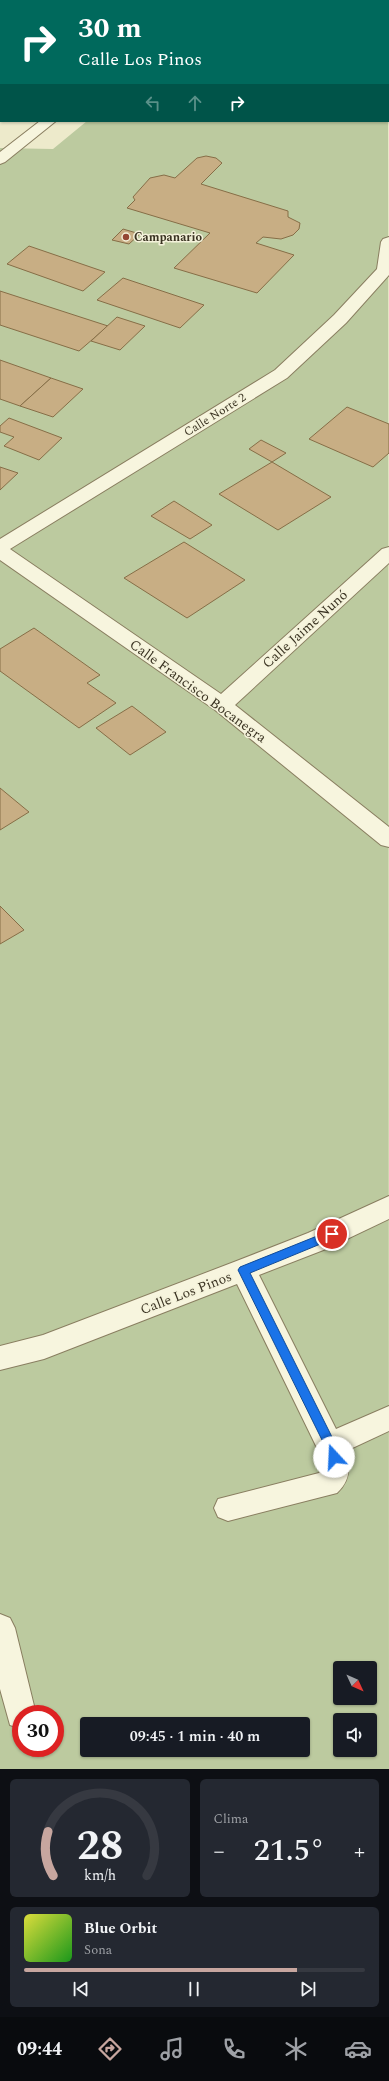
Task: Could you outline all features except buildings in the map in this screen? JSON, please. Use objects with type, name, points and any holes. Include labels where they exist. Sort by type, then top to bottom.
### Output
[{"type":"street","points":[[0,159],[48,122]]},
{"type":"street","name":"Calle Norte 2","points":[[0,547],[281,374],[340,319],[387,271],[389,242]]},
{"type":"street","name":"Calle Francisco Bocanegra","points":[[0,551],[222,705],[389,839]]},
{"type":"street","name":"Calle Jaime Nunó","points":[[222,705],[389,553]]},
{"type":"street","name":"Calle Los Pinos","points":[[0,1358],[44,1347],[243,1270],[317,1241],[389,1207]]},
{"type":"street","points":[[228,1508],[327,1484],[334,1479],[337,1469],[330,1445],[243,1270]]},
{"type":"street","points":[[330,1445],[389,1418]]},
{"type":"street","points":[[0,1628],[19,1705]]},
{"type":"green space","points":[[86,122],[388,122],[389,1769],[0,1769],[0,148],[53,149]]},
{"type":"place","name":"Campanario","points":[[126,237]]},
{"type":"route","points":[[332,1234],[243,1270],[330,1445],[334,1457]]}]
